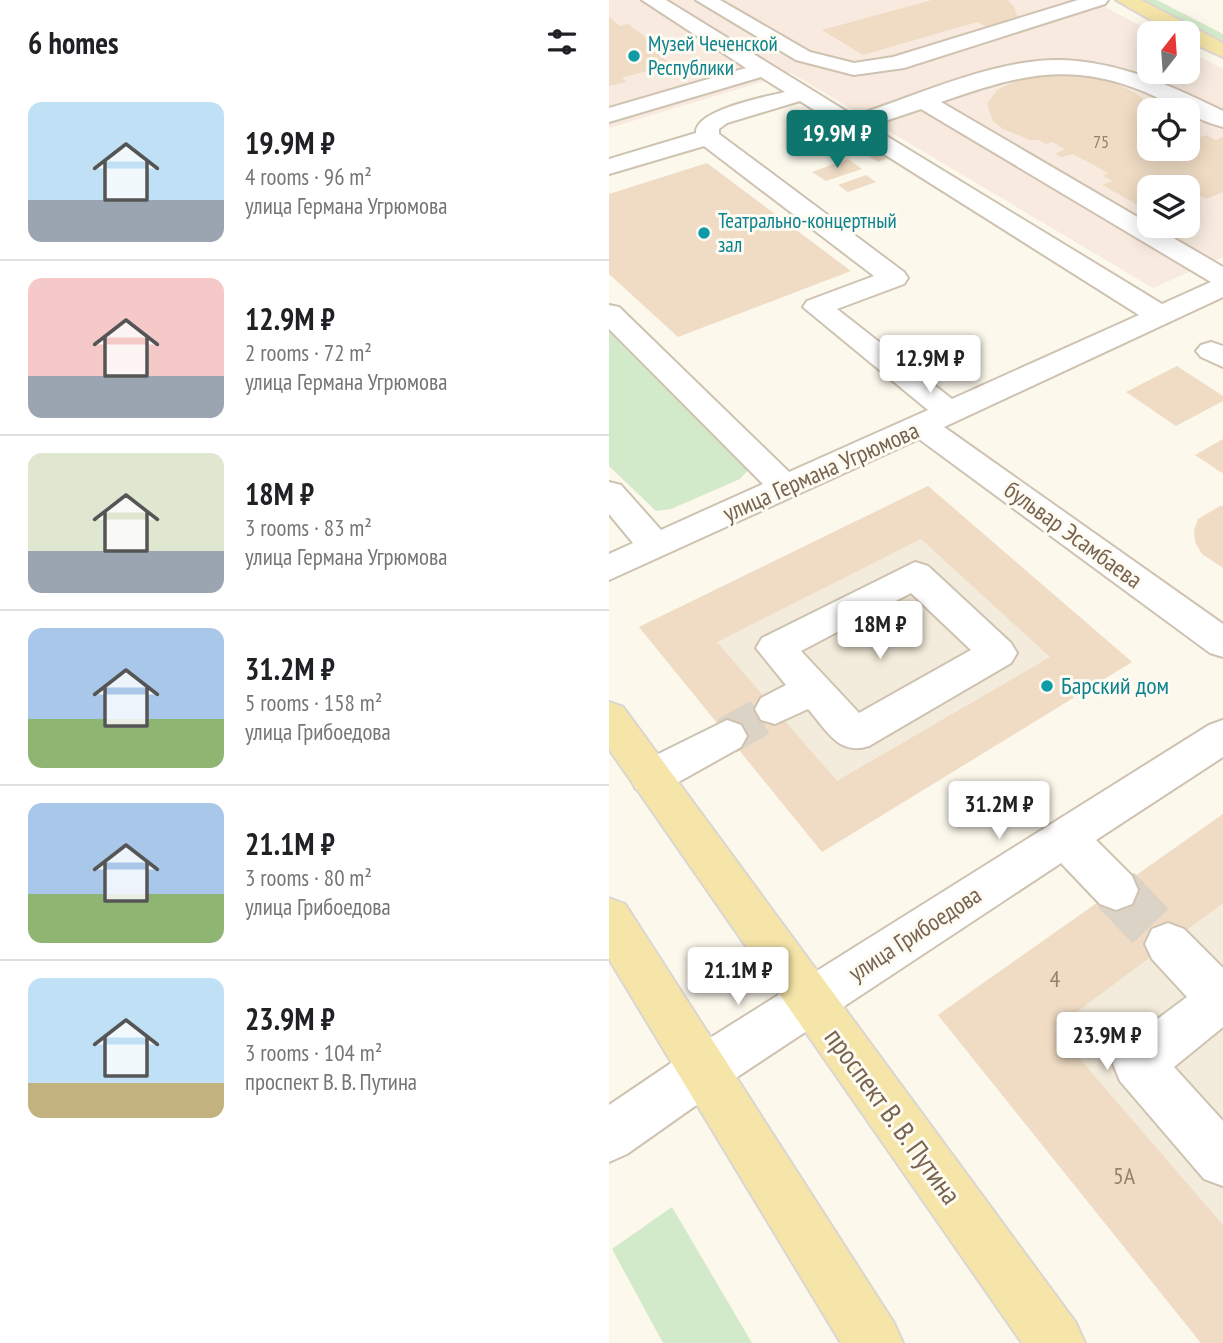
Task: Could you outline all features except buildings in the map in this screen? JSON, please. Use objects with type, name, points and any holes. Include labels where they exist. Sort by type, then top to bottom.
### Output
[{"type":"main road","points":[[1126,0],[1223,51]]},
{"type":"main road","name":"проспект В. В. Путина","points":[[609,718],[1056,1343]]},
{"type":"main road","points":[[609,918],[874,1343]]},
{"type":"street","points":[[652,0],[1161,316]]},
{"type":"street","points":[[706,0],[803,56],[854,69],[896,63],[1098,0]]},
{"type":"street","points":[[852,124],[1020,70],[1089,68],[1146,82],[1223,120]]},
{"type":"street","points":[[609,115],[765,69]]},
{"type":"street","points":[[826,107],[854,69]]},
{"type":"street","points":[[609,167],[708,137],[707,127],[719,118],[803,93]]},
{"type":"street","points":[[923,101],[1223,278]]},
{"type":"street","name":"бульвар Эсамбаева","points":[[708,137],[894,278],[817,307],[937,420],[1223,643]]},
{"type":"street","name":"улица Германа Угрюмова","points":[[609,568],[1223,288]]},
{"type":"street","points":[[609,313],[786,488]]},
{"type":"street","points":[[609,493],[656,546]]},
{"type":"street","points":[[915,575],[998,653],[855,735],[812,689],[775,648],[915,575]]},
{"type":"street","points":[[775,709],[812,689]]},
{"type":"street","points":[[651,777],[727,736]]},
{"type":"street","name":"улица Грибоедова","points":[[609,1136],[704,1070],[1223,736]]},
{"type":"street","points":[[1065,838],[1116,890]]},
{"type":"street","points":[[1168,944],[1222,999],[1138,1064],[1223,1160]]},
{"type":"shaded area","points":[[609,0],[1092,0],[1137,24],[1137,84],[1201,84],[1201,58],[1223,69],[1223,257],[1153,288],[791,73],[609,128]]},
{"type":"shaded area","name":"Барский дом","points":[[928,486],[1132,662],[822,852],[639,627]]},
{"type":"shaded area","points":[[1223,814],[1223,1343],[1201,1343],[938,1015]]},
{"type":"green space","points":[[1144,0],[1157,0],[1198,21],[1184,21]]},
{"type":"green space","points":[[1201,23],[1223,34],[1223,41],[1201,30]]},
{"type":"green space","points":[[609,326],[747,463],[747,471],[740,479],[671,509],[656,511],[609,466]]},
{"type":"green space","points":[[672,1207],[752,1343],[663,1343],[612,1249]]},
{"type":"tunnel","points":[[727,736],[775,709]]},
{"type":"tunnel","points":[[1116,890],[1168,944]]},
{"type":"place","name":"Музей Чеченской Республики","points":[[634,56]]},
{"type":"place","name":"Театрально-концертный зал","points":[[704,233]]},
{"type":"place","name":"Барский дом","points":[[1047,686]]}]
